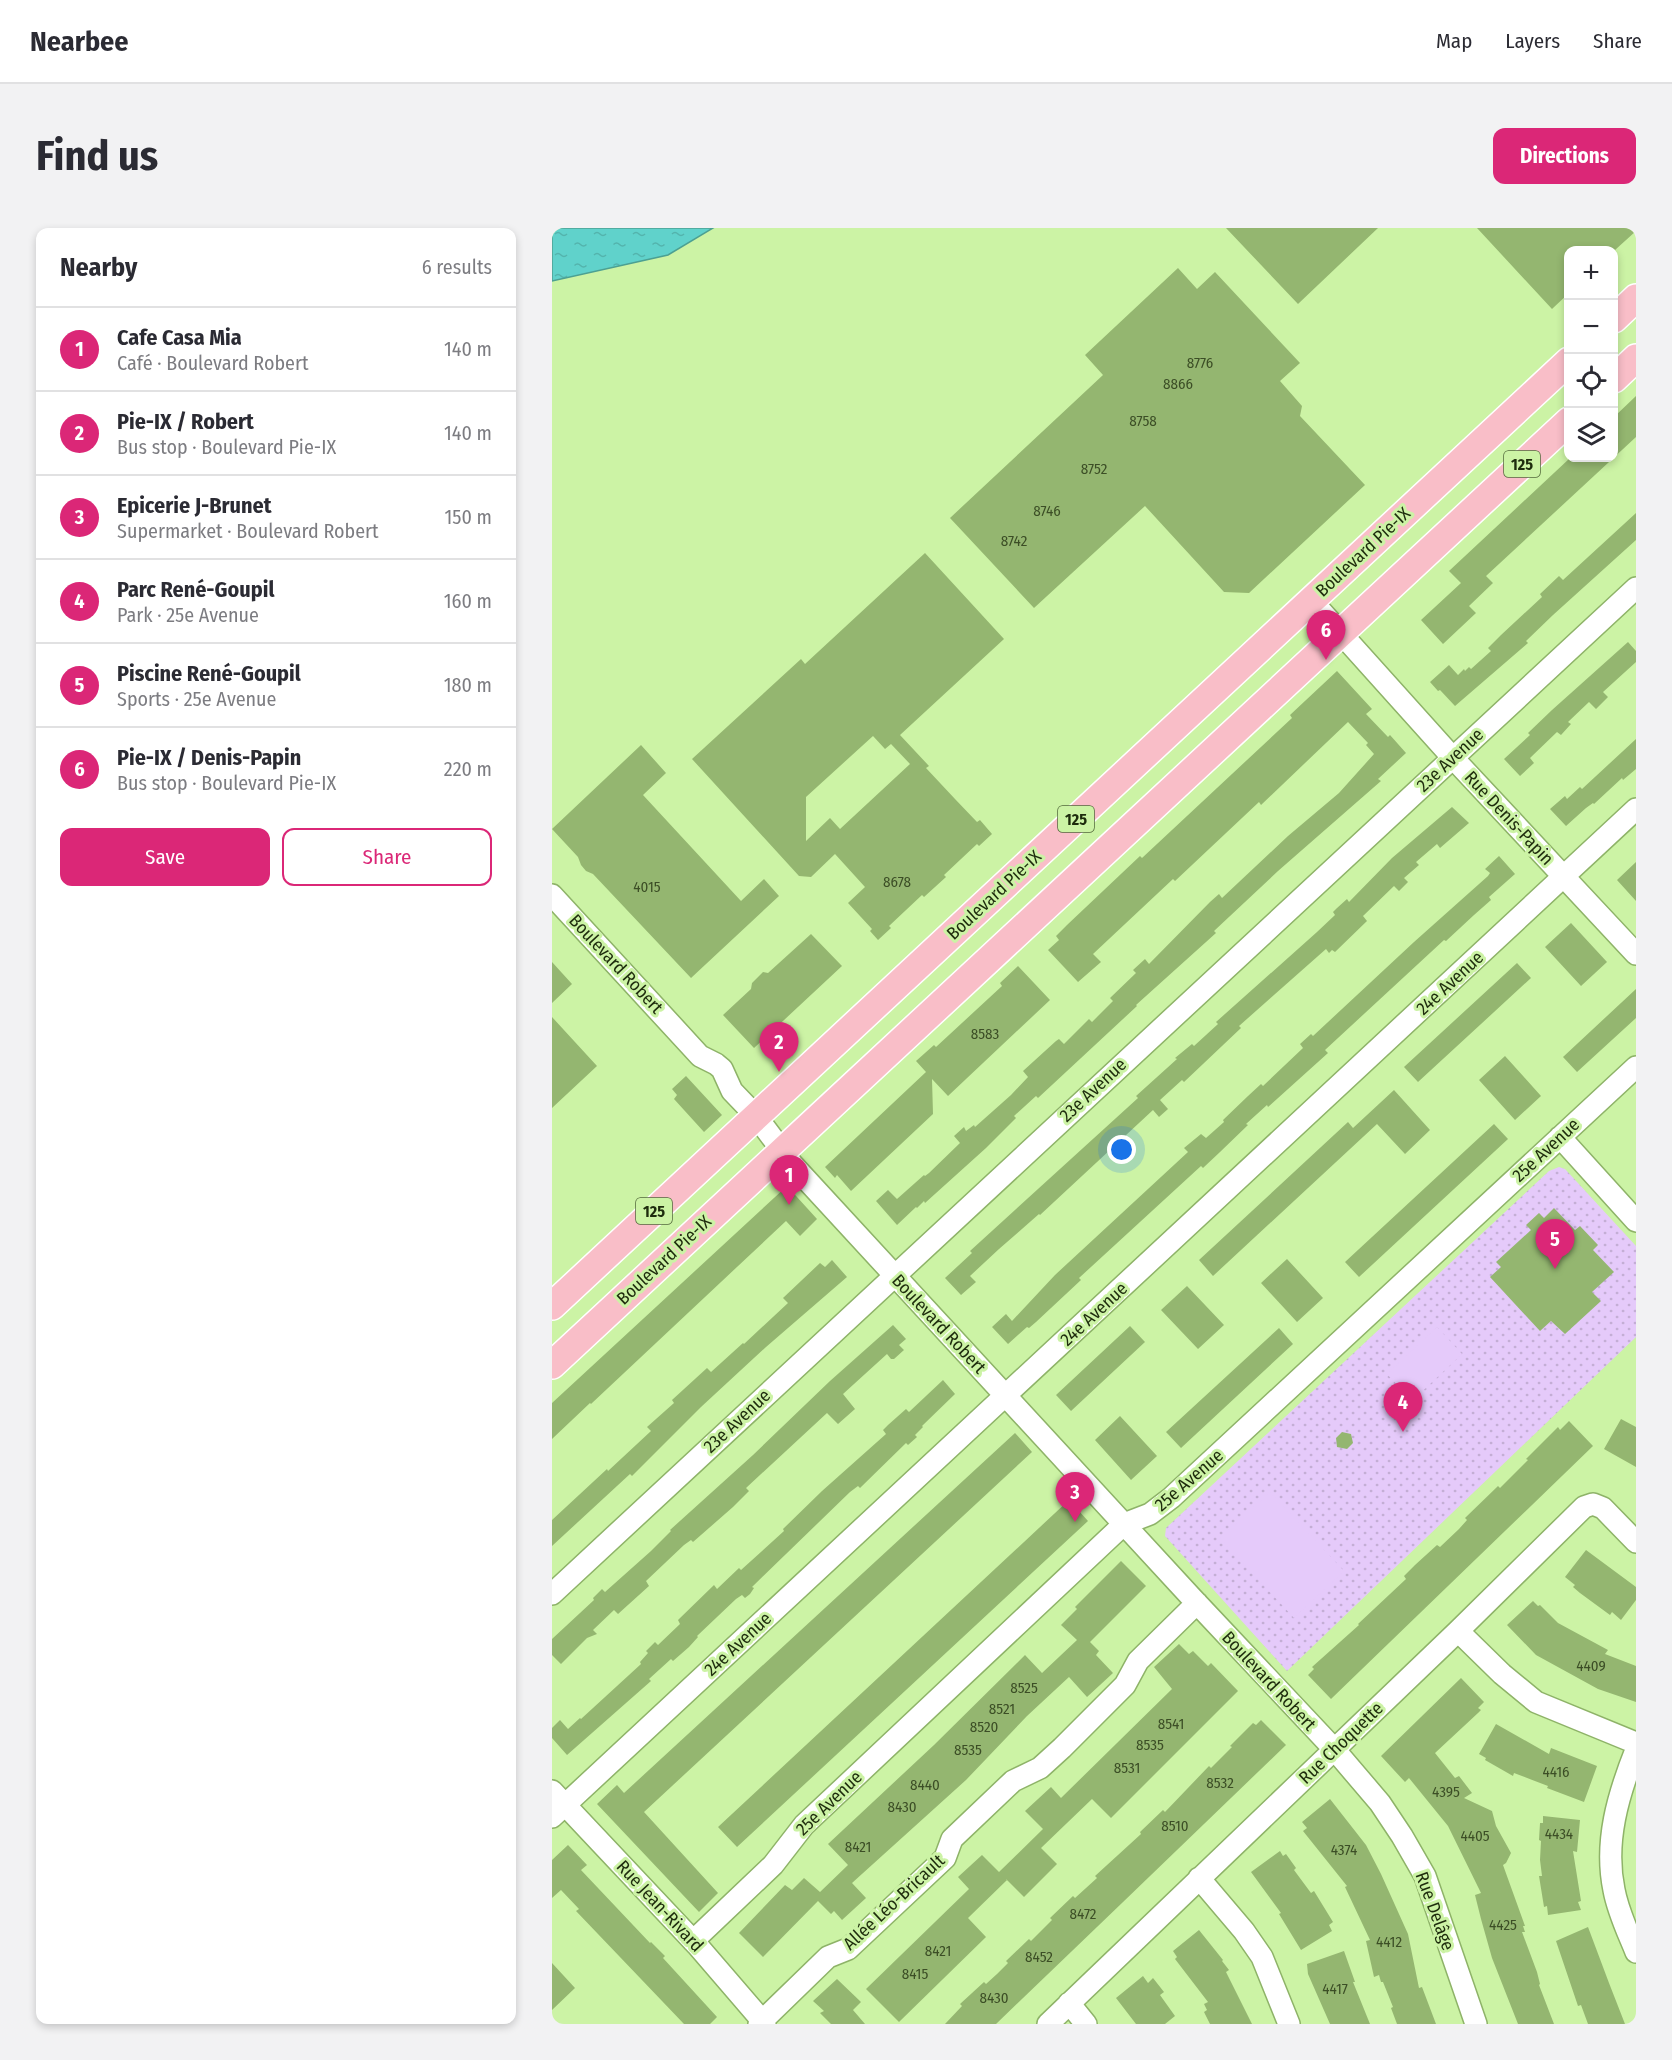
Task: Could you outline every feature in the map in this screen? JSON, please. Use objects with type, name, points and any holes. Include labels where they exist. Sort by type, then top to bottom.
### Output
[{"type":"main road","points":[[1618,315],[1636,298]]},
{"type":"main road","points":[[1618,375],[1636,358]]},
{"type":"main road","name":"Boulevard Pie-IX","points":[[552,1306],[1564,366]]},
{"type":"main road","name":"Boulevard Pie-IX","points":[[552,1365],[1564,426]]},
{"type":"street","name":"23e Avenue","points":[[552,1594],[1636,588]]},
{"type":"street","name":"Rue Denis-Papin","points":[[1311,600],[1453,758],[1636,954]]},
{"type":"street","name":"24e Avenue","points":[[556,1804],[1006,1396],[1636,809]]},
{"type":"street","name":"Boulevard Robert","points":[[552,895],[700,1056],[722,1069],[732,1091],[756,1116],[782,1152],[1197,1604],[1334,1749]]},
{"type":"street","name":"25e Avenue","points":[[693,1941],[773,1865],[804,1825],[1124,1524],[1150,1514],[1171,1498],[1636,1067]]},
{"type":"street","points":[[1560,1137],[1636,1221]]},
{"type":"street","name":"Rue Choquette","points":[[1048,2024],[1584,1507],[1593,1504],[1603,1508],[1636,1542]]},
{"type":"street","name":"Allée Léo-Bricault","points":[[763,2023],[828,1957],[848,1949],[945,1858],[951,1839],[1012,1781],[1040,1768],[1062,1748],[1125,1685],[1138,1661],[1197,1604]]},
{"type":"street","points":[[1458,1631],[1502,1674],[1536,1702],[1636,1743]]},
{"type":"street","name":"Rue Delâge","points":[[1334,1749],[1380,1803],[1425,1876],[1476,2024]]},
{"type":"street","points":[[1636,1750],[1615,1814],[1610,1851],[1614,1890],[1636,1952]]},
{"type":"street","name":"Rue Jean-Rivard","points":[[556,1804],[693,1941],[763,2023]]},
{"type":"street","points":[[1199,1878],[1244,1931],[1262,1958],[1288,2024]]},
{"type":"street","points":[[1069,2003],[1086,2024]]},
{"type":"shaded area","points":[[1559,1167],[1565,1169],[1636,1246],[1636,1337],[1287,1671],[1165,1536],[1166,1528],[1549,1171]]},
{"type":"shaded area","points":[[1437,1327],[1462,1354],[1412,1401],[1387,1374]]},
{"type":"shaded area","points":[[1270,1492],[1344,1571],[1294,1618],[1220,1538]]},
{"type":"water","points":[[552,228],[713,228],[668,255],[552,281]]},
{"type":"building","points":[[1226,228],[1378,228],[1298,304]]},
{"type":"building","points":[[1477,228],[1636,228],[1636,231],[1618,247],[1564,246],[1564,298],[1552,309]]},
{"type":"building","points":[[1178,268],[1197,289],[1215,272],[1300,363],[1280,381],[1302,406],[1300,416],[1365,485],[1249,593],[1224,592],[1145,506],[1034,608],[950,518],[1103,375],[1085,355]]},
{"type":"building","points":[[1636,396],[1636,437],[1618,453],[1618,413]]},
{"type":"building","points":[[1566,462],[1609,462],[1486,576],[1493,583],[1469,606],[1476,613],[1443,644],[1421,620],[1461,583],[1449,571]]},
{"type":"building","points":[[1636,513],[1636,540],[1553,615],[1526,641],[1528,643],[1455,706],[1430,682],[1449,665],[1458,675],[1464,669],[1465,671],[1469,667],[1471,669],[1491,651],[1488,648],[1542,597],[1540,594],[1559,576],[1563,580]]},
{"type":"building","points":[[925,553],[1004,639],[900,735],[929,766],[926,768],[977,822],[980,820],[992,834],[979,846],[977,844],[924,897],[922,895],[889,926],[891,928],[878,940],[870,931],[872,929],[848,903],[865,887],[835,854],[811,877],[799,876],[692,759],[801,659],[805,664]],"holes":[[[873,736],[885,749],[891,744],[910,764],[840,829],[830,818],[806,841],[806,797]]]},
{"type":"building","points":[[1628,642],[1636,651],[1636,662],[1603,692],[1608,697],[1596,709],[1589,702],[1568,722],[1571,724],[1561,735],[1557,732],[1530,758],[1534,763],[1520,776],[1504,759],[1552,710]]},
{"type":"building","points":[[1337,671],[1372,709],[1366,714],[1406,753],[1378,779],[1381,781],[1278,871],[1214,931],[1216,933],[1038,1098],[1036,1096],[1014,1116],[1016,1118],[986,1148],[897,1225],[876,1201],[888,1190],[897,1199],[929,1173],[960,1143],[954,1136],[964,1127],[966,1131],[974,1125],[975,1127],[1028,1077],[1023,1071],[1056,1041],[1059,1039],[1064,1044],[1089,1019],[1092,1022],[1113,1001],[1110,998],[1136,973],[1133,970],[1145,959],[1149,964],[1210,902],[1219,894],[1222,898],[1288,836],[1339,793],[1374,754],[1366,745],[1368,743],[1348,722],[1261,805],[1259,802],[1093,954],[1101,962],[1078,982],[1048,950],[1059,940],[1056,936],[1067,925],[1292,718],[1290,715]]},
{"type":"building","points":[[1636,739],[1636,769],[1623,780],[1622,778],[1566,826],[1550,809],[1565,796],[1567,799],[1580,787],[1582,789]]},
{"type":"building","points":[[641,745],[666,773],[643,795],[741,901],[764,879],[779,896],[691,978],[593,874],[586,871],[578,857],[552,829]]},
{"type":"building","points":[[1452,807],[1469,823],[1440,848],[1437,844],[1416,862],[1419,865],[1404,878],[1408,882],[1399,891],[1394,886],[1363,916],[1367,921],[1335,952],[1332,950],[1329,953],[1326,949],[1239,1026],[1241,1028],[1184,1082],[1182,1080],[1160,1100],[1168,1109],[1159,1117],[1153,1110],[1040,1215],[970,1276],[976,1282],[961,1295],[945,1278],[972,1253],[970,1251],[1138,1098],[1136,1096],[1177,1059],[1175,1058],[1192,1044],[1194,1046],[1218,1024],[1216,1022],[1317,932],[1335,915],[1333,912],[1337,908],[1347,899],[1349,902],[1392,858]]},
{"type":"building","points":[[1499,856],[1515,874],[1489,897],[1491,900],[1446,941],[1444,940],[1325,1050],[1328,1053],[1246,1124],[1248,1125],[1203,1168],[1201,1166],[1079,1278],[1081,1280],[1036,1322],[1008,1344],[992,1327],[1006,1314],[1012,1321],[1055,1275],[1188,1152],[1184,1148],[1201,1134],[1206,1138],[1224,1122],[1223,1120],[1248,1096],[1261,1084],[1263,1086],[1303,1048],[1300,1044],[1311,1034],[1313,1036],[1488,876],[1490,873],[1485,869]]},
{"type":"building","points":[[1636,862],[1636,901],[1617,880]]},
{"type":"building","points":[[1571,923],[1607,962],[1581,986],[1545,947]]},
{"type":"building","points":[[811,934],[842,966],[754,1048],[723,1015],[751,989],[752,983],[763,972],[768,973]]},
{"type":"building","points":[[552,962],[572,984],[552,1003]]},
{"type":"building","points":[[1517,963],[1531,978],[1418,1082],[1404,1067]]},
{"type":"building","points":[[1018,966],[1050,1000],[948,1096],[932,1079],[933,1114],[851,1191],[837,1175],[835,1178],[825,1167],[926,1072],[916,1061],[934,1045],[936,1047],[1002,986],[1000,983]]},
{"type":"building","points":[[1636,989],[1636,1018],[1577,1072],[1563,1057]]},
{"type":"building","points":[[552,1017],[597,1066],[552,1108]]},
{"type":"building","points":[[1505,1056],[1541,1096],[1515,1120],[1479,1080]]},
{"type":"building","points":[[686,1076],[722,1115],[704,1132],[674,1099],[677,1095],[672,1089]]},
{"type":"building","points":[[1394,1090],[1430,1130],[1405,1154],[1377,1124],[1213,1276],[1199,1260],[1348,1122],[1353,1128]]},
{"type":"building","points":[[1494,1124],[1508,1139],[1359,1277],[1345,1262]]},
{"type":"building","points":[[787,1186],[817,1219],[800,1236],[786,1221],[552,1439],[552,1403]]},
{"type":"building","points":[[1554,1208],[1575,1230],[1580,1226],[1598,1245],[1593,1250],[1614,1272],[1592,1292],[1601,1301],[1565,1334],[1551,1321],[1540,1331],[1490,1277],[1501,1267],[1496,1262],[1531,1230],[1526,1225],[1539,1213],[1544,1218]]},
{"type":"building","points":[[1287,1259],[1323,1298],[1297,1322],[1261,1283]]},
{"type":"building","points":[[832,1260],[847,1277],[766,1347],[701,1407],[632,1476],[630,1474],[552,1546],[552,1520],[651,1431],[647,1427],[674,1403],[672,1400],[707,1368],[711,1372],[744,1344],[788,1303],[783,1298],[820,1263],[825,1267]]},
{"type":"building","points":[[1187,1286],[1224,1325],[1198,1349],[1161,1310]]},
{"type":"building","points":[[893,1325],[906,1339],[899,1345],[904,1350],[894,1359],[887,1354],[843,1394],[855,1409],[838,1424],[827,1413],[746,1488],[749,1491],[733,1507],[693,1542],[691,1540],[684,1545],[646,1581],[649,1586],[618,1614],[614,1610],[593,1630],[597,1634],[587,1638],[561,1664],[552,1655],[552,1639],[594,1600],[593,1598],[602,1589],[605,1592],[651,1551],[670,1530]]},
{"type":"building","points":[[1130,1326],[1145,1342],[1071,1411],[1056,1395]]},
{"type":"building","points":[[1279,1328],[1293,1344],[1181,1448],[1166,1432]]},
{"type":"building","points":[[943,1380],[955,1394],[922,1426],[915,1435],[917,1437],[908,1445],[906,1443],[860,1488],[858,1486],[850,1492],[752,1587],[754,1588],[750,1594],[745,1598],[742,1595],[736,1599],[697,1636],[689,1647],[673,1661],[671,1659],[649,1679],[651,1681],[567,1755],[552,1738],[552,1728],[560,1720],[568,1729],[581,1719],[641,1664],[640,1662],[648,1653],[646,1651],[655,1642],[658,1645],[680,1624],[678,1620],[714,1585],[717,1589],[739,1568],[741,1570],[784,1531],[783,1529],[822,1491],[886,1434],[883,1430],[888,1425],[906,1409],[909,1412]]},
{"type":"building","points":[[1120,1416],[1157,1456],[1131,1480],[1095,1440]]},
{"type":"building","points":[[1621,1419],[1636,1427],[1636,1467],[1604,1449]]},
{"type":"building","points":[[1569,1421],[1593,1446],[1331,1699],[1308,1675],[1314,1669],[1312,1667],[1406,1579],[1404,1576],[1415,1565],[1437,1545],[1440,1547],[1459,1529],[1467,1520],[1465,1518],[1498,1486],[1500,1488],[1558,1427],[1560,1430]]},
{"type":"building","points":[[1342,1432],[1351,1434],[1353,1443],[1347,1449],[1337,1447],[1336,1438]]},
{"type":"building","points":[[1015,1433],[1032,1452],[644,1812],[718,1893],[699,1912],[597,1804],[617,1785],[624,1793]]},
{"type":"building","points":[[1069,1500],[1088,1521],[737,1847],[718,1827]]},
{"type":"building","points":[[1586,1550],[1636,1587],[1636,1600],[1621,1620],[1612,1612],[1610,1615],[1580,1593],[1573,1587],[1575,1585],[1565,1577]]},
{"type":"building","points":[[1121,1561],[1146,1586],[1090,1642],[1099,1651],[1096,1655],[1113,1673],[1087,1697],[1069,1677],[1027,1716],[966,1780],[852,1883],[866,1898],[842,1920],[834,1911],[831,1914],[818,1901],[763,1957],[739,1933],[785,1885],[792,1890],[804,1878],[820,1892],[848,1865],[828,1844],[934,1745],[1025,1655],[1042,1673],[1077,1640],[1061,1625],[1077,1609],[1075,1607]]},
{"type":"building","points":[[1533,1601],[1558,1623],[1608,1650],[1605,1654],[1636,1666],[1636,1702],[1598,1689],[1536,1655],[1507,1625]]},
{"type":"building","points":[[1179,1644],[1189,1654],[1193,1651],[1208,1666],[1211,1663],[1238,1691],[1111,1818],[1092,1799],[1041,1848],[1057,1864],[1024,1897],[999,1872],[1043,1829],[1025,1811],[1051,1787],[1061,1798],[1172,1689],[1154,1667]]},
{"type":"building","points":[[1461,1678],[1484,1702],[1478,1708],[1481,1710],[1435,1753],[1455,1778],[1459,1776],[1472,1793],[1464,1798],[1492,1811],[1496,1826],[1511,1853],[1503,1865],[1525,1926],[1523,1926],[1525,1932],[1522,1932],[1537,1972],[1539,1985],[1554,2024],[1518,2024],[1492,1958],[1475,1895],[1481,1893],[1448,1826],[1409,1778],[1405,1782],[1381,1756]]},
{"type":"building","points":[[1261,1720],[1286,1745],[1122,1903],[996,2024],[945,2024],[962,2006],[960,2004],[984,1982],[986,1984],[997,1974],[1008,1963],[1006,1961],[1052,1920],[1050,1918],[1073,1896],[1075,1898],[1097,1878],[1095,1876],[1141,1834],[1140,1832],[1163,1810],[1165,1812],[1209,1766],[1211,1768],[1253,1723],[1256,1725]]},
{"type":"building","points":[[1496,1724],[1549,1754],[1551,1748],[1597,1766],[1584,1802],[1514,1773],[1513,1776],[1485,1760],[1486,1758],[1479,1754]]},
{"type":"building","points":[[1330,1799],[1366,1845],[1381,1874],[1408,1934],[1419,1988],[1422,1987],[1436,2024],[1397,2024],[1383,1982],[1379,1975],[1374,1977],[1366,1941],[1370,1940],[1345,1887],[1347,1886],[1303,1831],[1307,1828],[1302,1822]]},
{"type":"building","points":[[1543,1816],[1580,1820],[1577,1852],[1573,1851],[1581,1901],[1578,1902],[1581,1910],[1548,1915],[1547,1906],[1544,1907],[1539,1876],[1542,1876],[1541,1841],[1539,1840],[1540,1823],[1543,1823]]},
{"type":"building","points":[[568,1845],[587,1865],[581,1870],[665,1956],[663,1958],[717,2017],[710,2024],[684,2024],[576,1911],[579,1909],[561,1890],[552,1898],[552,1860]]},
{"type":"building","points":[[1280,1851],[1283,1856],[1286,1854],[1296,1868],[1294,1870],[1311,1893],[1314,1891],[1333,1922],[1329,1925],[1332,1931],[1301,1950],[1279,1914],[1281,1913],[1251,1872]]},
{"type":"building","points":[[982,1855],[1007,1880],[968,1918],[986,1937],[899,2022],[866,1989],[969,1889],[958,1877]]},
{"type":"building","points":[[1588,1927],[1625,2024],[1588,2024],[1581,2005],[1578,2006],[1556,1941]]},
{"type":"building","points":[[1199,1930],[1229,1970],[1226,1972],[1252,2024],[1210,2024],[1204,2012],[1207,2010],[1204,2004],[1208,2002],[1175,1959],[1177,1957],[1173,1951]]},
{"type":"building","points":[[1344,1951],[1355,1982],[1353,1982],[1370,2024],[1330,2024],[1308,1974],[1307,1964]]},
{"type":"building","points":[[552,1963],[575,1988],[552,2010]]},
{"type":"building","points":[[1143,1976],[1148,1983],[1153,1978],[1164,1992],[1160,1995],[1175,2016],[1165,2024],[1136,2024],[1116,1998]]},
{"type":"building","points":[[837,1979],[861,2002],[853,2010],[865,2024],[831,2024],[820,2013],[824,2011],[813,2001]]},
{"type":"place","name":"Pie-IX / Denis-Papin","points":[[1326,660]]},
{"type":"place","name":"Pie-IX / Robert","points":[[779,1072]]},
{"type":"place","name":"Cafe Casa Mia","points":[[789,1205]]},
{"type":"place","name":"Piscine René-Goupil","points":[[1555,1269]]},
{"type":"place","name":"Parc René-Goupil","points":[[1403,1432]]},
{"type":"place","name":"Epicerie J-Brunet","points":[[1075,1522]]}]
